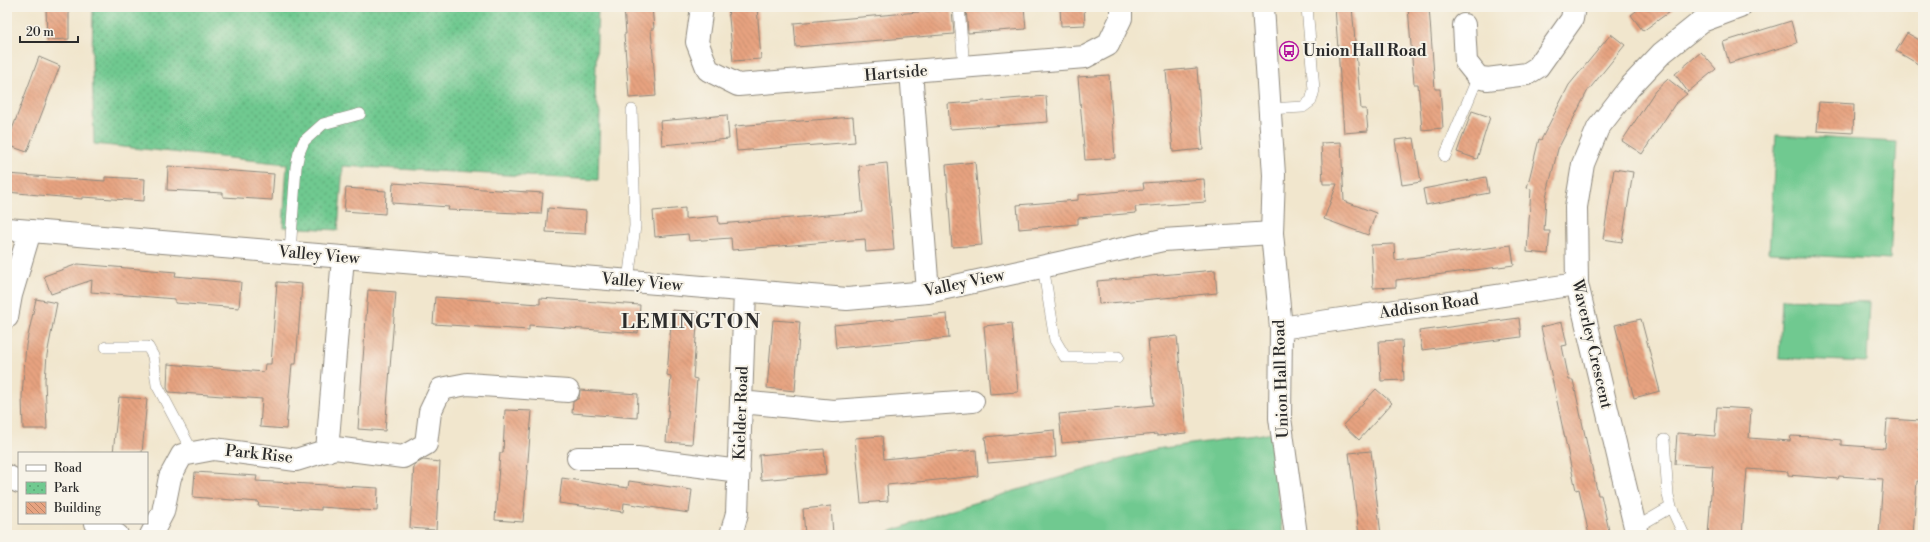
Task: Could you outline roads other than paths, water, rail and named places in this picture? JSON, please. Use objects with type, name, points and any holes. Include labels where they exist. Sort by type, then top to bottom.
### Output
[{"type":"street","name":"Hartside","points":[[702,7],[697,42],[708,70],[738,85],[1085,57],[1108,45],[1121,18],[1121,7]]},
{"type":"street","name":"Union Hall Road","points":[[1263,7],[1274,175],[1272,233],[1281,328],[1280,418],[1296,535]]},
{"type":"street","points":[[1464,25],[1466,62],[1478,77],[1487,79],[1527,74],[1538,67],[1572,19],[1574,7]]},
{"type":"street","name":"Waverley Crescent","points":[[1636,531],[1576,284],[1576,207],[1583,164],[1598,128],[1629,88],[1662,53],[1702,21],[1740,7]]},
{"type":"street","points":[[911,71],[928,292]]},
{"type":"street","name":"Valley View","points":[[7,229],[847,299],[928,292],[1163,240],[1272,233]]},
{"type":"street","points":[[7,317],[11,295],[30,230]]},
{"type":"street","points":[[327,451],[343,257]]},
{"type":"street","name":"Addison Road","points":[[1281,328],[1576,284]]},
{"type":"street","name":"Kielder Road","points":[[732,535],[737,513],[745,290]]},
{"type":"street","name":"Park Rise","points":[[152,535],[163,512],[170,477],[182,454],[214,449],[296,460],[335,448],[403,457],[426,444],[430,412],[441,390],[467,384],[568,390]]},
{"type":"street","points":[[741,402],[833,411],[973,401]]},
{"type":"street","points":[[578,458],[637,458],[739,471]]},
{"type":"street","points":[[7,476],[18,482]]},
{"type":"street","points":[[98,524],[117,535]]},
{"type":"lane","points":[[959,7],[964,67]]},
{"type":"lane","points":[[1269,109],[1303,106],[1311,101],[1314,90],[1307,7]]},
{"type":"lane","points":[[1445,156],[1478,77]]},
{"type":"lane","points":[[628,281],[635,226],[632,110]]},
{"type":"lane","points":[[290,252],[296,167],[304,142],[323,124],[360,114]]},
{"type":"lane","points":[[1043,266],[1055,340],[1065,357],[1118,357]]},
{"type":"lane","points":[[106,346],[148,347],[153,356],[157,385],[193,453]]},
{"type":"lane","points":[[1664,440],[1668,495],[1671,507],[1684,535]]},
{"type":"lane","points":[[1636,531],[1671,507]]},
{"type":"place","name":"Union Hall Road","points":[[1289,51]]},
{"type":"district","name":"LEMINGTON","points":[[691,322]]}]
